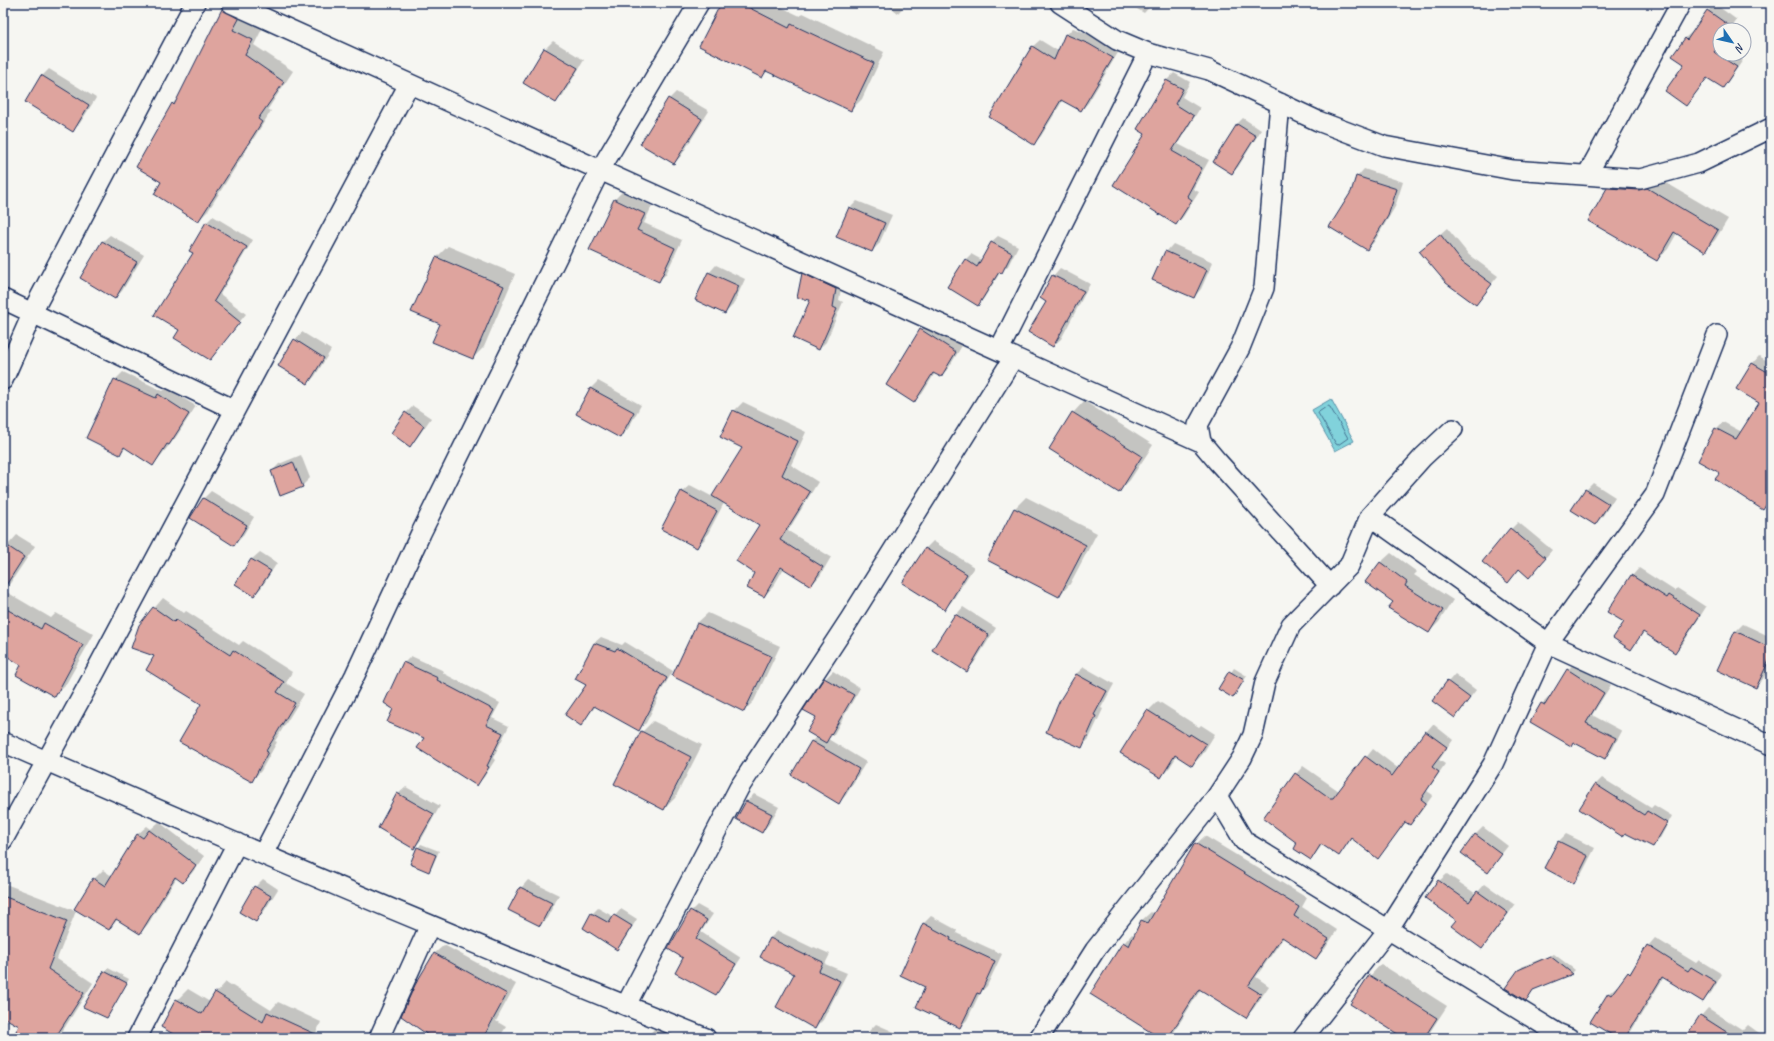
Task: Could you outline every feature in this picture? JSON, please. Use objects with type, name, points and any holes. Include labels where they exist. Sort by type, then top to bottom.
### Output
[{"type":"street","points":[[3,380],[40,296],[195,3]]},
{"type":"street","points":[[231,3],[1202,442],[1330,586]]},
{"type":"street","points":[[263,854],[355,675],[421,533],[600,170],[699,3]]},
{"type":"street","points":[[1060,3],[1117,40],[1148,53],[1209,70],[1318,121],[1384,146],[1513,170],[1640,179],[1700,163],[1771,128]]},
{"type":"street","points":[[1587,175],[1681,3]]},
{"type":"street","points":[[626,1005],[739,788],[850,619],[1006,354],[1148,53]]},
{"type":"street","points":[[3,840],[91,680],[409,84]]},
{"type":"street","points":[[1202,442],[1198,425],[1240,348],[1264,288],[1280,103]]},
{"type":"street","points":[[3,299],[235,410]]},
{"type":"street","points":[[1303,1038],[1388,930],[1493,764],[1548,643],[1655,495],[1717,335]]},
{"type":"street","points":[[1038,1038],[1095,950],[1217,796],[1242,758],[1253,736],[1265,682],[1291,625],[1349,566],[1370,516],[1423,457],[1453,429]]},
{"type":"street","points":[[1370,516],[1548,643],[1771,745]]},
{"type":"street","points":[[3,742],[430,925],[706,1038]]},
{"type":"street","points":[[1217,796],[1244,841],[1388,930],[1558,1033],[1569,1038]]},
{"type":"street","points":[[137,1038],[237,843]]},
{"type":"street","points":[[379,1038],[430,925]]},
{"type":"water","points":[[1331,399],[1354,441],[1335,451],[1312,410]]},
{"type":"building","points":[[721,3],[740,3],[789,28],[791,24],[874,63],[851,111],[766,71],[762,78],[699,46]]},
{"type":"building","points":[[222,9],[239,19],[233,30],[253,40],[245,55],[284,82],[258,119],[262,122],[198,222],[154,194],[161,182],[136,167],[172,103],[174,105]]},
{"type":"building","points":[[1707,10],[1724,22],[1712,22],[1712,62],[1729,62],[1737,67],[1723,88],[1707,78],[1686,106],[1665,91],[1684,64],[1672,56],[1685,38],[1687,40]]},
{"type":"building","points":[[1065,34],[1089,44],[1113,58],[1081,111],[1061,100],[1034,145],[989,117],[1032,46],[1054,60]]},
{"type":"building","points":[[544,48],[578,68],[556,103],[523,83]]},
{"type":"building","points":[[41,75],[89,105],[73,132],[25,102]]},
{"type":"building","points":[[1166,80],[1183,89],[1175,104],[1194,116],[1172,151],[1202,168],[1187,196],[1192,200],[1176,225],[1113,185],[1145,134],[1137,129]]},
{"type":"building","points":[[668,98],[702,119],[674,164],[640,144]]},
{"type":"building","points":[[1237,124],[1256,136],[1232,174],[1213,162]]},
{"type":"building","points":[[1356,176],[1397,189],[1388,216],[1367,250],[1329,227],[1351,192]]},
{"type":"building","points":[[1607,188],[1639,190],[1647,188],[1718,230],[1705,252],[1674,232],[1657,261],[1588,221]]},
{"type":"building","points":[[614,199],[645,214],[637,230],[675,248],[659,282],[589,250]]},
{"type":"building","points":[[849,207],[885,223],[872,252],[836,237]]},
{"type":"building","points":[[206,222],[247,247],[214,301],[240,322],[210,360],[174,338],[179,330],[154,315],[193,253],[189,251]]},
{"type":"building","points":[[1440,234],[1462,262],[1492,284],[1476,305],[1446,283],[1419,251]]},
{"type":"building","points":[[102,241],[137,262],[115,299],[80,278]]},
{"type":"building","points":[[991,242],[1012,253],[1002,273],[999,272],[978,306],[947,287],[965,259],[977,267]]},
{"type":"building","points":[[1165,251],[1207,270],[1194,298],[1152,280]]},
{"type":"building","points":[[436,257],[504,286],[473,359],[432,342],[440,324],[411,312]]},
{"type":"building","points":[[708,272],[739,286],[725,314],[695,300]]},
{"type":"building","points":[[802,273],[836,289],[833,307],[837,309],[819,350],[793,338],[810,300],[797,298]]},
{"type":"building","points":[[1052,275],[1084,291],[1053,347],[1028,332],[1046,302],[1040,298]]},
{"type":"building","points":[[920,329],[956,352],[941,377],[933,373],[914,403],[886,385]]},
{"type":"building","points":[[294,339],[324,358],[308,384],[278,366]]},
{"type":"building","points":[[1752,363],[1771,374],[1771,497],[1763,510],[1715,479],[1720,473],[1698,461],[1715,428],[1736,439],[1759,403],[1736,389]]},
{"type":"building","points":[[114,379],[156,398],[158,394],[189,414],[169,445],[167,444],[153,466],[124,447],[120,455],[86,438]]},
{"type":"building","points":[[590,388],[634,412],[620,438],[576,414]]},
{"type":"building","points":[[733,410],[798,441],[782,475],[810,492],[780,540],[823,567],[811,586],[781,567],[764,597],[747,588],[754,573],[736,561],[759,525],[712,496],[742,448],[720,437]]},
{"type":"building","points":[[405,412],[424,426],[410,447],[391,433]]},
{"type":"building","points":[[1072,412],[1142,456],[1119,493],[1049,449]]},
{"type":"building","points":[[293,462],[303,487],[280,496],[271,471]]},
{"type":"building","points":[[1585,489],[1609,504],[1595,525],[1571,510]]},
{"type":"building","points":[[681,491],[717,511],[697,548],[661,529]]},
{"type":"building","points":[[203,498],[247,525],[234,546],[190,518]]},
{"type":"building","points":[[1014,508],[1086,545],[1059,597],[987,560]]},
{"type":"building","points":[[1510,528],[1546,558],[1529,578],[1519,569],[1508,583],[1482,562]]},
{"type":"building","points":[[3,543],[24,557],[3,590]]},
{"type":"building","points":[[925,548],[967,574],[945,610],[902,583]]},
{"type":"building","points":[[251,559],[271,571],[254,596],[235,584]]},
{"type":"building","points":[[1380,562],[1407,582],[1405,586],[1443,610],[1429,633],[1388,608],[1393,602],[1365,582]]},
{"type":"building","points":[[1631,575],[1667,598],[1669,595],[1700,615],[1675,653],[1643,632],[1631,650],[1613,638],[1624,622],[1607,612]]},
{"type":"building","points":[[3,607],[41,629],[44,623],[83,645],[55,697],[16,675],[21,665],[3,654]]},
{"type":"building","points":[[153,607],[174,622],[176,620],[230,655],[233,650],[284,682],[277,692],[295,703],[266,751],[268,752],[252,782],[179,742],[201,704],[146,670],[154,656],[131,648],[139,625]]},
{"type":"building","points":[[955,614],[989,635],[967,672],[932,650]]},
{"type":"building","points":[[697,623],[771,656],[744,712],[672,676]]},
{"type":"building","points":[[1735,631],[1771,648],[1771,656],[1756,688],[1717,670]]},
{"type":"building","points":[[594,643],[615,651],[617,648],[667,678],[639,731],[594,706],[581,726],[565,715],[586,685],[575,679]]},
{"type":"building","points":[[403,662],[438,678],[437,680],[494,710],[486,725],[503,733],[487,766],[489,767],[477,786],[417,748],[424,738],[387,722],[393,709],[384,703]]},
{"type":"building","points":[[1567,669],[1604,693],[1586,723],[1616,738],[1605,759],[1573,742],[1571,746],[1530,722],[1541,703],[1545,705]]},
{"type":"building","points":[[1229,671],[1244,680],[1233,698],[1218,689]]},
{"type":"building","points":[[1076,674],[1107,691],[1094,715],[1096,716],[1082,748],[1046,732],[1060,700]]},
{"type":"building","points":[[824,678],[854,695],[826,743],[807,732],[816,717],[803,710]]},
{"type":"building","points":[[1447,681],[1470,698],[1455,718],[1432,701]]},
{"type":"building","points":[[1147,710],[1189,736],[1190,734],[1206,744],[1192,766],[1175,755],[1161,778],[1120,753]]},
{"type":"building","points":[[641,731],[691,757],[664,810],[614,784]]},
{"type":"building","points":[[1425,731],[1447,747],[1432,767],[1439,772],[1421,799],[1426,803],[1410,825],[1405,822],[1378,859],[1351,838],[1339,856],[1321,844],[1311,860],[1294,849],[1297,843],[1263,818],[1295,773],[1330,798],[1333,798],[1365,756],[1392,776]]},
{"type":"building","points":[[811,741],[859,769],[839,804],[791,775]]},
{"type":"building","points":[[1595,784],[1644,815],[1647,811],[1667,823],[1653,847],[1625,833],[1623,837],[1579,809]]},
{"type":"building","points":[[397,793],[434,814],[414,849],[378,828]]},
{"type":"building","points":[[746,801],[772,814],[762,833],[736,819]]},
{"type":"building","points":[[149,830],[196,865],[183,883],[175,877],[140,934],[116,919],[109,930],[74,909],[93,878],[105,886],[137,834],[143,838]]},
{"type":"building","points":[[1475,834],[1502,854],[1488,873],[1461,853]]},
{"type":"building","points":[[1558,841],[1588,856],[1574,884],[1544,868]]},
{"type":"building","points":[[1195,843],[1299,907],[1294,916],[1329,939],[1316,959],[1282,937],[1248,986],[1261,994],[1246,1018],[1199,989],[1168,1038],[1160,1038],[1090,994],[1123,942],[1129,946],[1141,920],[1148,923]]},
{"type":"building","points":[[417,847],[436,855],[429,872],[410,864]]},
{"type":"building","points":[[1438,880],[1469,902],[1477,891],[1508,913],[1482,949],[1451,926],[1456,920],[1425,898]]},
{"type":"building","points":[[254,886],[271,896],[256,922],[239,912]]},
{"type":"building","points":[[520,887],[552,903],[540,926],[508,910]]},
{"type":"building","points":[[3,896],[67,921],[48,969],[84,993],[55,1038],[12,1038],[19,1026],[3,1017]]},
{"type":"building","points":[[690,910],[707,920],[696,939],[736,964],[716,995],[675,973],[683,958],[668,949]]},
{"type":"building","points":[[591,913],[609,923],[614,915],[632,926],[617,950],[583,928]]},
{"type":"building","points":[[923,923],[951,938],[950,940],[995,961],[980,994],[977,993],[960,1028],[916,1007],[925,987],[900,975]]},
{"type":"building","points":[[770,938],[823,962],[819,971],[840,981],[815,1029],[776,1007],[794,974],[760,957]]},
{"type":"building","points":[[1647,945],[1688,971],[1691,967],[1716,982],[1703,1002],[1662,977],[1625,1038],[1617,1038],[1590,1022],[1608,993],[1611,995],[1628,972],[1630,974]]},
{"type":"building","points":[[434,953],[507,994],[483,1038],[432,1038],[401,1016],[415,985]]},
{"type":"building","points":[[1550,956],[1573,974],[1533,990],[1526,1001],[1505,988],[1518,970]]},
{"type":"building","points":[[104,971],[127,983],[107,1018],[83,1007]]},
{"type":"building","points":[[1369,975],[1437,1018],[1424,1038],[1404,1038],[1350,1004]]},
{"type":"building","points":[[215,992],[263,1022],[267,1012],[324,1038],[180,1038],[161,1027],[176,999],[202,1014]]},
{"type":"building","points":[[1700,1015],[1736,1038],[1685,1038]]}]
